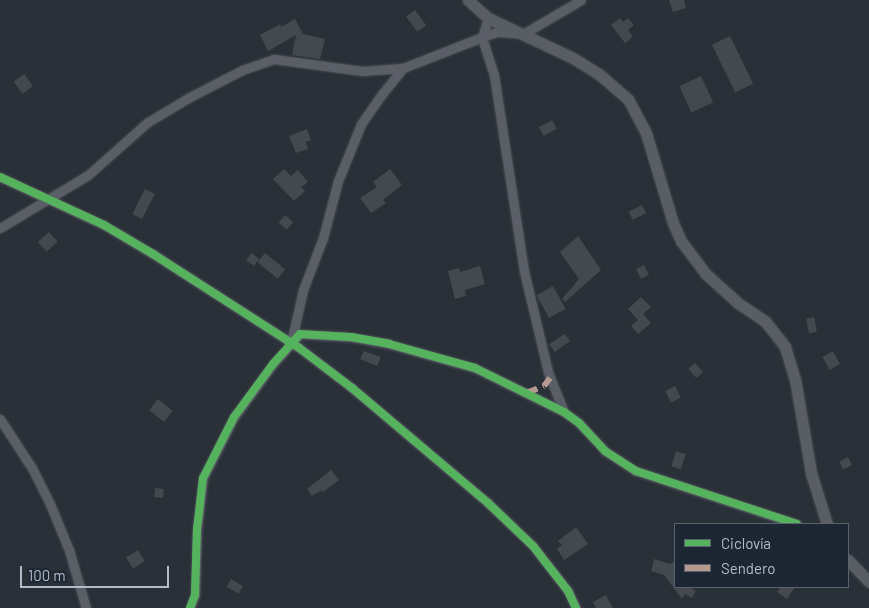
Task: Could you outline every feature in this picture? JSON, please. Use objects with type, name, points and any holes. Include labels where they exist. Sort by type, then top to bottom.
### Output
[{"type":"main road","points":[[468,0],[488,18],[573,58],[599,74],[628,99],[646,133],[673,223],[681,241],[706,274],[738,303],[765,321],[785,347],[795,379],[811,473],[827,523]]},
{"type":"main road","points":[[849,561],[869,582]]},
{"type":"street","points":[[0,228],[88,175],[148,122],[188,98],[242,70],[274,59],[362,71],[403,68],[497,32],[523,34],[581,0]]},
{"type":"street","points":[[488,18],[482,37],[494,75],[524,271],[548,372],[564,412]]},
{"type":"street","points":[[291,343],[302,290],[323,238],[338,180],[361,124],[403,68]]},
{"type":"street","points":[[0,177],[104,225],[153,254],[291,343],[359,394],[488,503],[533,546],[568,591],[576,608]]},
{"type":"street","points":[[190,608],[195,595],[202,478],[234,417],[300,334],[351,337],[397,346],[475,368],[564,412],[579,423],[605,451],[636,471],[794,523]]},
{"type":"street","points":[[0,419],[32,468],[50,504],[69,550],[86,608]]},
{"type":"building","points":[[669,0],[684,0],[686,8],[673,12]]},
{"type":"building","points":[[415,10],[426,25],[417,32],[406,16]]},
{"type":"building","points":[[620,18],[623,22],[628,18],[634,25],[628,30],[633,37],[625,43],[611,25]]},
{"type":"building","points":[[295,19],[303,34],[325,39],[320,59],[292,55],[296,35],[268,51],[260,35],[280,24],[281,27]]},
{"type":"building","points":[[730,36],[753,84],[735,92],[712,45]]},
{"type":"building","points":[[24,74],[33,86],[23,94],[14,82]]},
{"type":"building","points":[[701,76],[713,102],[692,112],[679,86]]},
{"type":"building","points":[[552,120],[557,129],[544,136],[539,127]]},
{"type":"building","points":[[307,129],[311,140],[306,142],[308,149],[296,153],[289,136]]},
{"type":"building","points":[[284,169],[291,176],[298,170],[308,182],[301,187],[305,191],[294,201],[273,179]]},
{"type":"building","points":[[390,169],[402,185],[383,200],[386,203],[371,213],[360,198],[377,187],[373,182]]},
{"type":"building","points":[[145,189],[155,194],[142,219],[132,214]]},
{"type":"building","points":[[642,205],[646,213],[633,220],[629,212]]},
{"type":"building","points":[[285,215],[293,222],[287,230],[278,223]]},
{"type":"building","points":[[49,232],[58,242],[47,252],[38,242]]},
{"type":"building","points":[[578,236],[601,270],[565,302],[562,299],[579,279],[560,252]]},
{"type":"building","points":[[252,253],[259,259],[254,266],[246,260]]},
{"type":"building","points":[[265,253],[285,269],[278,279],[257,262]]},
{"type":"building","points":[[644,265],[649,275],[641,279],[636,269]]},
{"type":"building","points":[[480,266],[485,284],[465,290],[466,296],[455,299],[448,271],[459,268],[460,272]]},
{"type":"building","points":[[553,286],[566,309],[549,318],[536,295]]},
{"type":"building","points":[[641,297],[651,307],[643,314],[651,323],[638,334],[631,326],[638,320],[628,309]]},
{"type":"building","points":[[814,317],[817,332],[809,333],[806,319]]},
{"type":"building","points":[[565,334],[570,341],[555,352],[549,344]]},
{"type":"building","points":[[364,351],[381,357],[377,366],[360,359]]},
{"type":"building","points":[[833,351],[840,364],[829,370],[822,357]]},
{"type":"building","points":[[695,363],[703,372],[696,378],[688,369]]},
{"type":"building","points":[[675,386],[681,398],[671,403],[665,391]]},
{"type":"building","points":[[158,399],[173,411],[164,422],[149,410]]},
{"type":"building","points":[[676,451],[686,454],[681,469],[671,466]]},
{"type":"building","points":[[848,457],[852,465],[843,470],[839,462]]},
{"type":"building","points":[[331,470],[339,480],[323,492],[322,490],[312,496],[307,489]]},
{"type":"building","points":[[155,488],[164,489],[163,498],[154,497]]},
{"type":"building","points":[[576,527],[588,544],[564,560],[557,549],[562,545],[558,541]]},
{"type":"building","points":[[138,550],[145,561],[133,568],[126,557]]},
{"type":"building","points":[[654,559],[670,564],[674,562],[674,588],[691,588],[696,591],[692,598],[685,594],[682,599],[664,575],[651,571]]},
{"type":"building","points":[[231,579],[243,586],[239,594],[226,587]]},
{"type":"building","points":[[780,588],[794,588],[787,599],[777,592]]},
{"type":"building","points":[[606,595],[613,608],[596,608],[593,602]]},
{"type":"marked path","points":[[526,393],[544,386],[550,378]]},
{"type":"cycle path","points":[[0,177],[104,225],[153,254],[298,347],[352,388],[488,503],[533,546],[568,591],[576,608]]},
{"type":"cycle path","points":[[190,608],[195,595],[197,529],[203,478],[234,417],[273,364],[300,334],[351,337],[389,344],[475,368],[564,412],[579,423],[605,451],[636,471],[794,523]]}]
